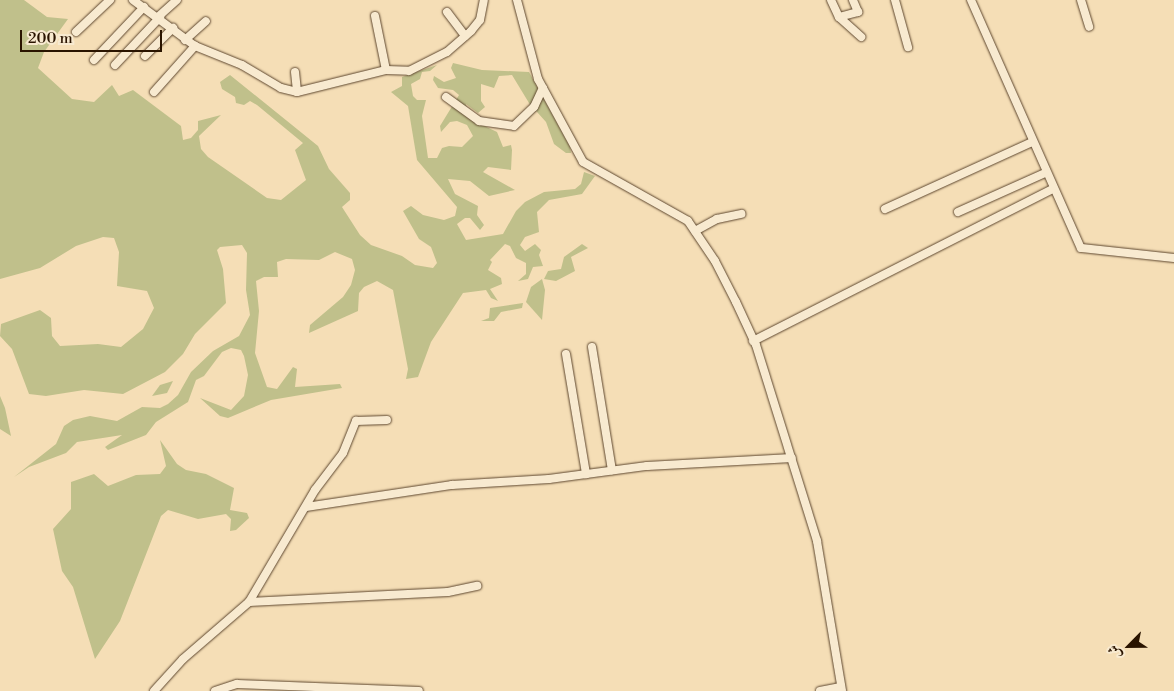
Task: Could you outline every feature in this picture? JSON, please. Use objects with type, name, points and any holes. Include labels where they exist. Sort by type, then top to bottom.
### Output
[{"type":"street","points":[[76,32],[110,0]]},
{"type":"street","points":[[133,0],[160,17],[185,40],[195,46],[242,65],[282,88],[297,92],[386,70],[409,71],[448,52],[480,20],[484,0]]},
{"type":"street","points":[[115,64],[177,0]]},
{"type":"street","points":[[517,0],[524,37],[543,88],[588,167],[610,175],[676,213],[695,231],[727,283],[753,341],[817,541],[841,689],[820,691]]},
{"type":"street","points":[[831,0],[839,17],[861,38]]},
{"type":"street","points":[[839,17],[858,12],[853,0]]},
{"type":"street","points":[[895,0],[908,47]]},
{"type":"street","points":[[971,0],[1045,173],[1081,248],[1174,258]]},
{"type":"street","points":[[1081,0],[1089,27]]},
{"type":"street","points":[[94,60],[144,7]]},
{"type":"street","points":[[447,12],[465,36]]},
{"type":"street","points":[[375,16],[386,70]]},
{"type":"street","points":[[185,40],[206,22]]},
{"type":"street","points":[[145,56],[173,28]]},
{"type":"street","points":[[154,92],[195,46]]},
{"type":"street","points":[[295,72],[297,92]]},
{"type":"street","points":[[446,97],[479,120],[514,126],[534,108],[543,88]]},
{"type":"street","points":[[885,210],[1032,142]]},
{"type":"street","points":[[958,212],[1045,173]]},
{"type":"street","points":[[753,341],[1052,188]]},
{"type":"street","points":[[695,231],[717,220],[741,214]]},
{"type":"street","points":[[592,347],[612,470]]},
{"type":"street","points":[[566,354],[586,474]]},
{"type":"street","points":[[154,691],[183,659],[249,602],[306,507],[343,453],[356,421],[387,420]]},
{"type":"street","points":[[306,507],[452,485],[586,474],[612,470],[792,458]]},
{"type":"street","points":[[249,602],[448,592],[478,586]]},
{"type":"street","points":[[215,691],[236,684],[420,691]]},
{"type":"green space","points":[[0,0],[24,0],[47,17],[68,19],[44,52],[38,68],[72,99],[94,102],[112,85],[119,96],[133,90],[181,126],[183,140],[191,138],[198,130],[198,121],[221,115],[199,136],[201,149],[208,157],[267,198],[281,200],[306,180],[295,150],[303,143],[257,105],[250,101],[244,105],[236,103],[235,97],[222,89],[220,82],[230,75],[318,146],[329,169],[350,193],[350,200],[342,207],[360,235],[371,245],[402,256],[415,265],[433,268],[437,263],[431,247],[419,239],[403,211],[411,206],[423,215],[444,220],[455,216],[457,207],[417,160],[408,106],[391,92],[402,86],[402,77],[437,65],[430,71],[422,72],[420,79],[411,84],[413,96],[417,100],[426,100],[422,116],[428,158],[437,158],[442,148],[449,146],[462,147],[473,136],[467,125],[457,121],[450,122],[441,132],[440,126],[459,95],[453,90],[438,88],[433,80],[434,76],[444,82],[456,78],[451,68],[453,63],[482,70],[529,72],[570,147],[571,153],[566,153],[554,144],[546,122],[529,103],[512,75],[499,76],[494,88],[481,84],[481,101],[485,107],[478,113],[466,104],[468,118],[497,132],[503,147],[511,145],[512,150],[511,170],[488,167],[483,172],[515,190],[489,196],[470,181],[448,179],[455,194],[478,206],[477,215],[484,225],[480,230],[470,218],[465,218],[457,224],[466,240],[503,234],[516,211],[525,202],[544,192],[575,189],[581,184],[584,172],[595,176],[582,194],[549,200],[537,212],[539,232],[525,237],[520,245],[525,251],[535,244],[541,250],[539,255],[543,266],[533,267],[528,279],[518,281],[526,274],[526,263],[516,258],[510,246],[505,244],[490,260],[492,262],[488,270],[501,278],[502,284],[490,289],[498,301],[491,298],[486,290],[463,293],[431,342],[418,377],[406,379],[408,369],[393,290],[377,281],[364,287],[359,293],[358,311],[309,333],[310,325],[343,297],[351,285],[355,270],[352,259],[335,252],[319,260],[286,259],[277,262],[278,277],[264,277],[256,281],[259,311],[255,353],[267,387],[277,389],[293,367],[297,369],[295,387],[340,384],[342,388],[271,400],[228,418],[220,416],[200,398],[231,410],[244,396],[248,375],[244,356],[241,350],[231,348],[222,352],[204,376],[196,380],[188,402],[156,422],[146,435],[108,450],[105,447],[122,435],[77,442],[66,453],[29,467],[14,477],[56,444],[64,426],[73,420],[90,416],[117,421],[142,407],[160,408],[168,404],[178,395],[191,372],[213,351],[239,336],[250,315],[246,290],[247,253],[242,245],[220,247],[217,250],[223,269],[226,303],[195,334],[183,354],[165,372],[123,394],[84,390],[46,396],[29,394],[12,349],[0,336],[1,324],[40,310],[51,318],[52,336],[60,346],[98,344],[121,347],[143,329],[154,308],[147,291],[117,286],[119,252],[114,238],[103,237],[76,246],[40,268],[0,279]]},
{"type":"green space","points":[[582,244],[588,248],[571,257],[575,271],[556,281],[544,279],[548,271],[561,269],[564,257]]},
{"type":"green space","points":[[542,279],[545,290],[542,320],[526,302],[531,287]]},
{"type":"green space","points":[[523,303],[522,308],[501,312],[494,321],[481,321],[489,318],[490,308]]},
{"type":"green space","points":[[173,381],[167,393],[152,396],[160,385]]},
{"type":"green space","points":[[0,396],[5,408],[11,436],[0,429]]},
{"type":"green space","points":[[160,440],[177,464],[186,470],[206,474],[234,488],[230,510],[247,513],[249,518],[236,530],[230,531],[231,519],[226,514],[198,519],[168,510],[161,516],[120,621],[95,659],[73,587],[62,571],[53,529],[71,509],[71,482],[94,474],[108,486],[136,475],[160,474],[166,466]]}]
